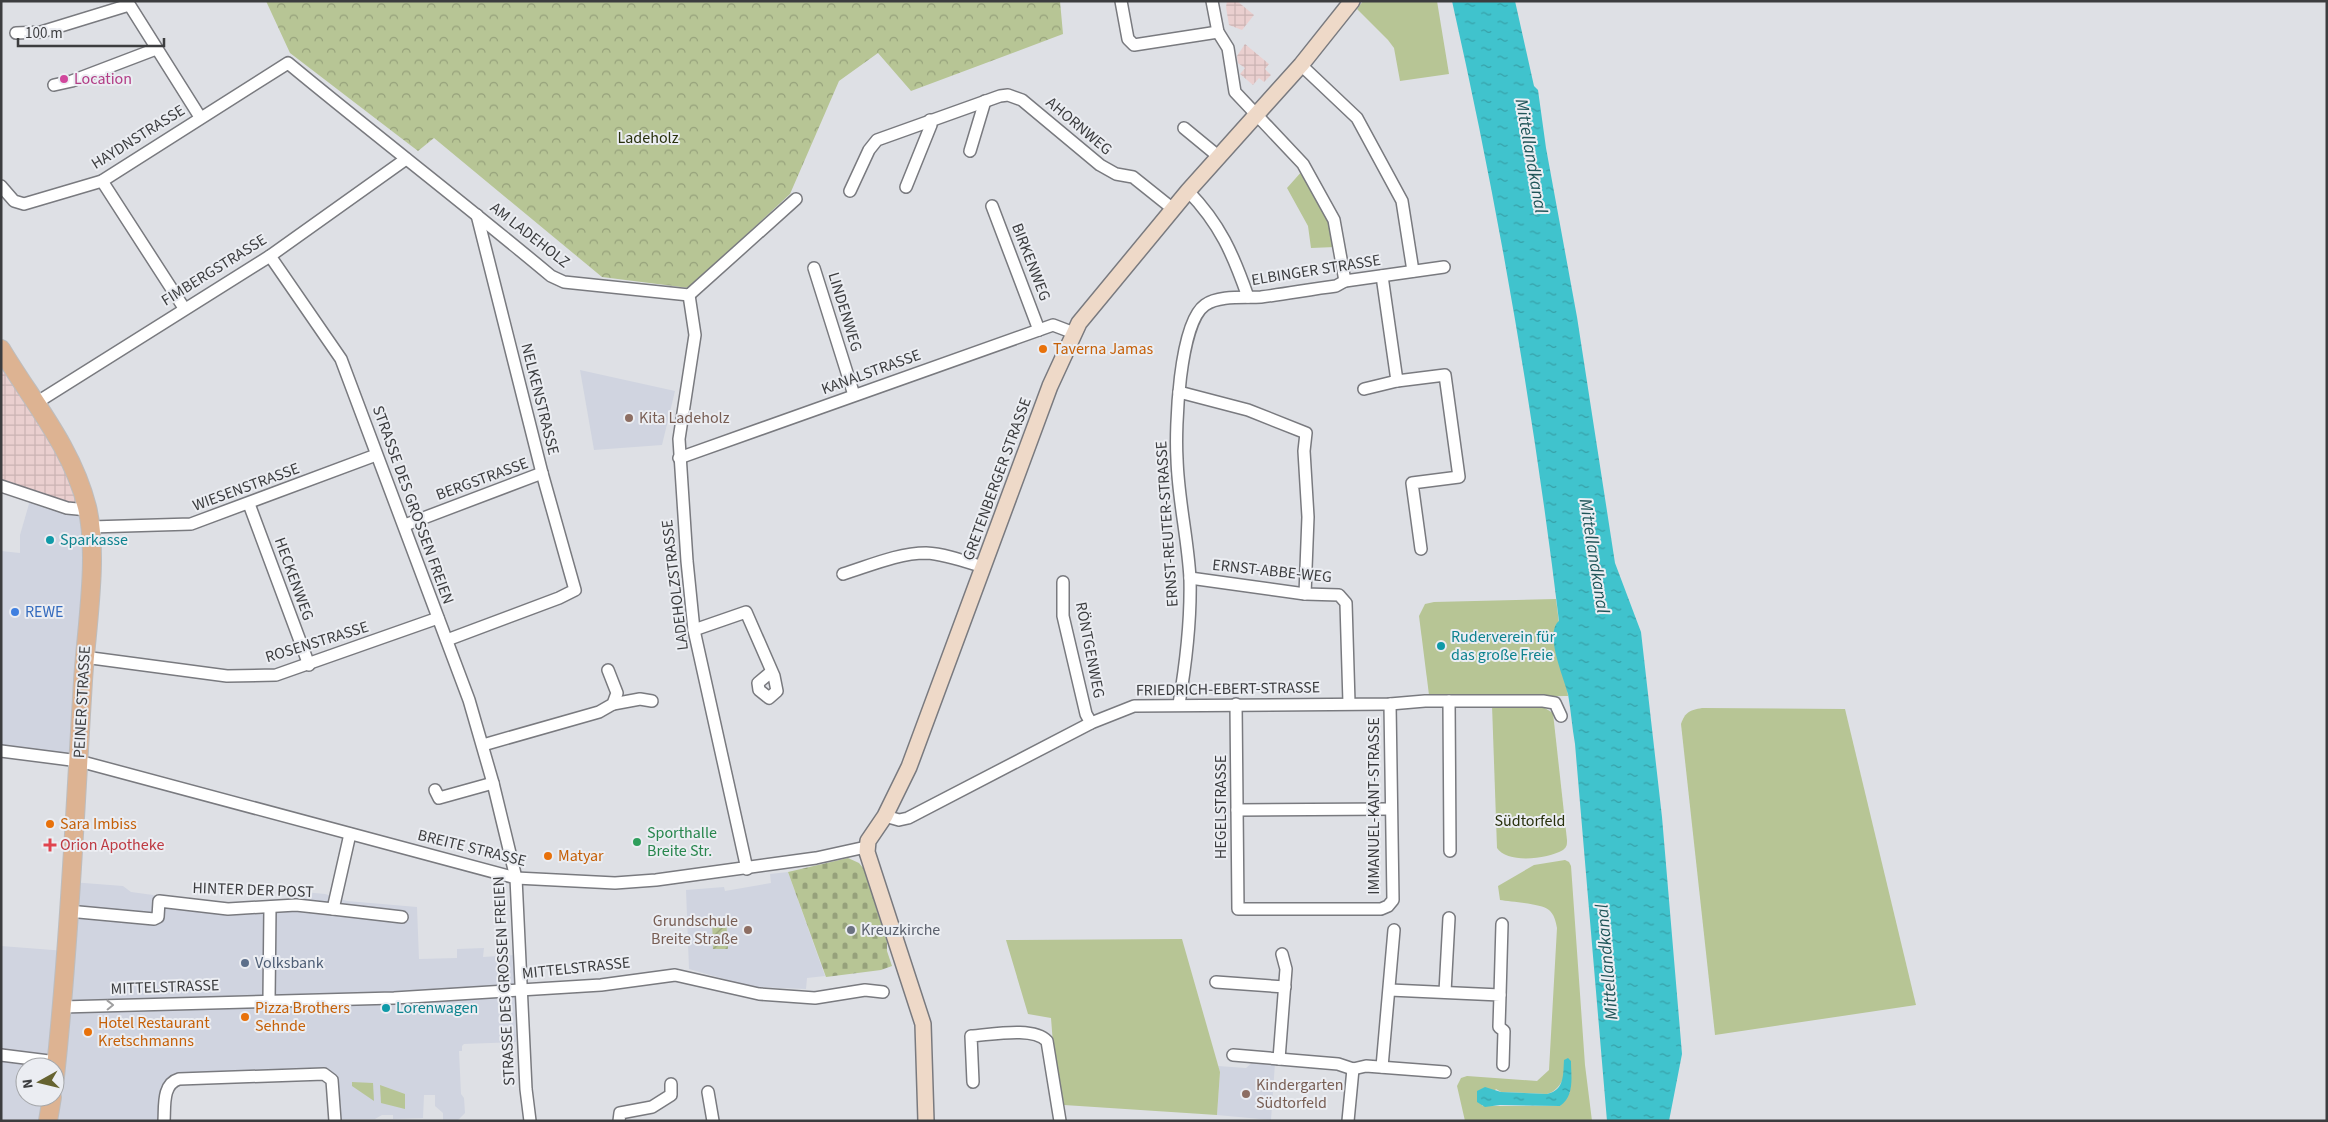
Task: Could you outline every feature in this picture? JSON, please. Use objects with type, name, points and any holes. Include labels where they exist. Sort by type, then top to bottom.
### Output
[{"type":"main road","name":"GRETENBERGER STRASSE","points":[[866,847],[885,816],[909,767],[1050,386],[1074,333],[1091,307],[1188,190],[1301,65],[1352,1]]},
{"type":"main road","name":"PEINER STRASSE","points":[[1,349],[70,459],[79,480],[89,518],[91,561],[79,761],[57,1057]]},
{"type":"main road","points":[[866,847],[923,1024],[926,1121]]},
{"type":"main road","points":[[48,1121],[50,1107]]},
{"type":"street","points":[[1121,1],[1128,39],[1134,45],[1218,32]]},
{"type":"street","points":[[1212,1],[1218,32],[1228,48],[1235,92],[1303,164],[1334,220],[1346,281]]},
{"type":"street","points":[[16,33],[41,32],[128,3],[200,118]]},
{"type":"street","points":[[54,85],[72,81],[156,49]]},
{"type":"street","name":"HAYDNSTRASSE","points":[[1,186],[14,201],[24,204],[102,181],[288,63]]},
{"type":"street","name":"AM LADEHOLZ","points":[[288,63],[406,159],[478,214],[551,276],[564,282],[689,295]]},
{"type":"street","points":[[1301,65],[1357,118],[1366,134],[1402,201],[1413,272]]},
{"type":"street","name":"AHORNWEG","points":[[850,191],[869,150],[877,140],[985,101],[1008,95],[1022,100],[1100,166],[1116,174],[1133,177],[1173,208]]},
{"type":"street","points":[[970,152],[985,101]]},
{"type":"street","points":[[906,187],[931,125],[930,120]]},
{"type":"street","points":[[1184,128],[1218,156]]},
{"type":"street","name":"FIMBERGSTRASSE","points":[[36,403],[184,308],[270,256],[406,159]]},
{"type":"street","points":[[102,181],[184,308]]},
{"type":"street","points":[[1188,190],[1213,218],[1234,258],[1248,297]]},
{"type":"street","points":[[689,295],[796,199]]},
{"type":"street","name":"BIRKENWEG","points":[[992,206],[1039,330]]},
{"type":"street","name":"NELKENSTRASSE","points":[[446,640],[559,598],[575,590],[542,473],[478,214]]},
{"type":"street","name":"STRASSE DES GROSSEN FREIEN","points":[[270,256],[341,359],[376,455],[405,525],[469,700],[493,783],[516,878],[526,1089],[530,1121]]},
{"type":"street","name":"ELBINGER STRASSE","points":[[1197,314],[1205,305],[1216,301],[1336,286],[1346,281],[1444,267]]},
{"type":"street","name":"LINDENWEG","points":[[814,268],[854,395]]},
{"type":"street","points":[[1382,276],[1397,381]]},
{"type":"street","name":"LADEHOLZSTRASSE","points":[[689,295],[695,335],[679,439],[679,458],[694,630],[747,869]]},
{"type":"street","name":"ERNST-REUTER-STRASSE","points":[[1179,704],[1189,631],[1190,578],[1176,458],[1180,392],[1188,337],[1197,314]]},
{"type":"street","name":"KANALSTRASSE","points":[[679,458],[1053,325],[1074,333]]},
{"type":"street","points":[[1364,388],[1397,381],[1445,376],[1459,477],[1412,483],[1421,549]]},
{"type":"street","points":[[1180,392],[1248,410],[1306,433],[1304,451],[1308,517],[1305,594]]},
{"type":"street","name":"WIESENSTRASSE","points":[[1,486],[67,508],[89,518],[191,524],[249,504],[376,455]]},
{"type":"street","name":"BERGSTRASSE","points":[[405,525],[542,473]]},
{"type":"street","name":"HECKENWEG","points":[[249,504],[308,665]]},
{"type":"street","points":[[843,574],[919,554],[944,555],[983,567]]},
{"type":"street","name":"ERNST-ABBE-WEG","points":[[1190,578],[1305,594],[1339,594],[1346,604],[1349,703]]},
{"type":"street","name":"RÖNTGENWEG","points":[[1063,582],[1063,616],[1086,714],[1091,723]]},
{"type":"street","points":[[694,630],[746,612],[771,672]]},
{"type":"street","name":"ROSENSTRASSE","points":[[84,657],[228,676],[276,675],[438,618]]},
{"type":"street","points":[[608,670],[617,693],[613,704]]},
{"type":"street","points":[[482,745],[599,712],[613,704],[640,699],[652,701]]},
{"type":"street","points":[[1449,701],[1450,851]]},
{"type":"street","name":"FRIEDRICH-EBERT-STRASSE","points":[[885,816],[898,820],[908,818],[1091,723],[1134,706],[1550,701],[1559,708],[1561,716]]},
{"type":"street","name":"HEGELSTRASSE","points":[[1236,704],[1238,909]]},
{"type":"street","name":"IMMANUEL-KANT-STRASSE","points":[[1238,909],[1381,908],[1388,906],[1392,900],[1390,704]]},
{"type":"street","name":"BREITE STRASSE","points":[[1,751],[79,761],[516,878],[614,883],[747,869],[816,858],[866,847]]},
{"type":"street","points":[[435,790],[439,798],[493,783]]},
{"type":"street","points":[[1237,810],[1391,809]]},
{"type":"street","name":"HINTER DER POST","points":[[333,909],[350,834]]},
{"type":"street","name":"HINTER DER POST","points":[[68,911],[154,920],[158,917],[159,901],[228,909],[296,905],[402,917]]},
{"type":"street","points":[[269,1000],[270,907]]},
{"type":"street","points":[[1445,992],[1449,918]]},
{"type":"street","points":[[1502,924],[1499,1027],[1504,1031],[1503,1065]]},
{"type":"street","points":[[1382,1068],[1394,930]]},
{"type":"street","points":[[1279,1059],[1286,969],[1282,954]]},
{"type":"street","name":"MITTELSTRASSE","points":[[62,1006],[394,998],[601,985],[675,975],[759,994],[815,998],[865,990],[883,992]]},
{"type":"street","points":[[1216,982],[1285,987]]},
{"type":"street","points":[[1390,990],[1500,996]]},
{"type":"street","points":[[973,1082],[971,1036],[1030,1032],[1042,1036],[1047,1041],[1060,1121]]},
{"type":"street","points":[[1,1055],[15,1059]]},
{"type":"street","points":[[1233,1055],[1338,1064],[1352,1069],[1366,1066],[1445,1072]]},
{"type":"street","points":[[1348,1121],[1352,1069]]},
{"type":"street","points":[[164,1121],[167,1090],[171,1082],[179,1079],[324,1074],[330,1076],[334,1085],[335,1121]]},
{"type":"street","points":[[619,1121],[620,1114],[652,1107],[671,1095],[671,1084]]},
{"type":"street","points":[[708,1092],[713,1121]]},
{"type":"shaded area","points":[[1227,1],[1237,1],[1254,15],[1242,30],[1229,25]]},
{"type":"shaded area","points":[[1245,44],[1269,64],[1265,69],[1271,75],[1264,82],[1259,78],[1253,85],[1240,74],[1245,68],[1238,63],[1237,56]]},
{"type":"shaded area","points":[[1,349],[88,510],[1,486]]},
{"type":"shaded area","name":"Kita Ladeholz","points":[[580,370],[675,391],[662,445],[594,450]]},
{"type":"shaded area","points":[[31,497],[88,510],[79,760],[1,750],[1,551],[20,553],[20,535]]},
{"type":"shaded area","name":"Grundschule Breite Straße","points":[[788,872],[825,976],[807,978],[806,989],[752,987],[689,969],[686,890],[724,887],[725,891],[771,883],[770,874]]},
{"type":"shaded area","points":[[71,882],[123,886],[131,892],[153,895],[161,902],[230,908],[303,901],[304,892],[325,894],[347,901],[417,907],[419,959],[457,958],[457,949],[484,948],[483,957],[514,955],[516,1042],[464,1044],[462,1046],[462,1051],[459,1051],[461,1094],[464,1098],[465,1113],[458,1120],[443,1121],[443,1113],[435,1106],[435,1095],[424,1095],[423,1118],[393,1119],[393,1115],[382,1115],[375,1119],[335,1119],[329,1076],[173,1081],[164,1121],[1,1121],[1,946],[66,951]]},
{"type":"shaded area","name":"Kindergarten Südtorfeld","points":[[1254,1061],[1275,1063],[1271,1120],[1217,1115],[1220,1072],[1218,1066],[1246,1068]]},
{"type":"green space","name":"Ladeholz","points":[[266,1],[1060,1],[1063,34],[911,91],[878,53],[839,81],[790,194],[689,288],[602,277],[434,138],[418,151],[290,53]]},
{"type":"green space","points":[[1363,1],[1437,1],[1449,74],[1400,81],[1394,48],[1357,9]]},
{"type":"green space","points":[[1303,170],[1332,222],[1335,247],[1311,248],[1308,226],[1287,188]]},
{"type":"green space","points":[[1556,599],[1568,696],[1435,697],[1429,695],[1419,616],[1425,604],[1434,602]]},
{"type":"green space","name":"Südtorfeld","points":[[1492,705],[1543,707],[1553,713],[1567,840],[1563,850],[1538,858],[1518,858],[1502,853],[1497,848]]},
{"type":"green space","points":[[1702,708],[1845,709],[1916,1005],[1715,1035],[1681,724],[1688,712]]},
{"type":"green space","points":[[848,858],[859,863],[864,869],[887,942],[887,951],[892,966],[881,970],[826,977],[788,872]]},
{"type":"green space","points":[[1565,860],[1571,866],[1585,1065],[1592,1121],[1465,1121],[1457,1086],[1461,1078],[1467,1076],[1537,1081],[1549,1070],[1557,928],[1551,912],[1545,908],[1533,904],[1500,900],[1498,886],[1534,865]],"holes":[[[1571,1061],[1570,1092],[1560,1106],[1482,1106],[1496,1089],[1501,1092],[1547,1094],[1552,1092],[1560,1085]]]},
{"type":"green space","points":[[712,918],[726,918],[728,949],[713,949]]},
{"type":"green space","points":[[1182,939],[1220,1072],[1217,1115],[1064,1105],[1053,1044],[1051,1018],[1028,1014],[1006,940]]},
{"type":"green space","points":[[352,1082],[373,1083],[374,1101],[352,1086]]},
{"type":"green space","points":[[380,1085],[405,1094],[405,1109],[381,1103]]},
{"type":"water","name":"Mittellandkanal","points":[[1452,1],[1515,1],[1534,86],[1538,90],[1546,148],[1577,317],[1615,563],[1641,632],[1662,817],[1682,1054],[1669,1121],[1607,1121],[1575,744],[1568,694],[1554,645],[1555,627],[1559,621],[1549,543],[1513,310],[1485,155]]},
{"type":"water","points":[[1568,1058],[1571,1061],[1570,1091],[1565,1102],[1560,1106],[1500,1105],[1485,1107],[1477,1102],[1477,1091],[1485,1087],[1501,1092],[1547,1094],[1553,1092],[1562,1081],[1564,1060]]},
{"type":"place","name":"Location","points":[[64,79]]},
{"type":"place","name":"Taverna Jamas","points":[[1043,349]]},
{"type":"place","name":"Kita Ladeholz","points":[[629,418]]},
{"type":"place","name":"Sparkasse","points":[[50,540]]},
{"type":"place","name":"REWE","points":[[15,612]]},
{"type":"place","name":"Ruderverein für das große Freie","points":[[1441,646]]},
{"type":"place","name":"Sara Imbiss","points":[[50,824]]},
{"type":"place","name":"Sporthalle Breite Str.","points":[[637,842]]},
{"type":"place","name":"Orion Apotheke","points":[[50,845]]},
{"type":"place","name":"Matyar","points":[[548,856]]},
{"type":"place","name":"Grundschule Breite Straße","points":[[748,930]]},
{"type":"place","name":"Kreuzkirche","points":[[851,930]]},
{"type":"place","name":"Volksbank","points":[[245,963]]},
{"type":"place","name":"Lorenwagen","points":[[386,1008]]},
{"type":"place","name":"Pizza Brothers Sehnde","points":[[245,1017]]},
{"type":"place","name":"Hotel Restaurant Kretschmanns","points":[[88,1032]]},
{"type":"place","name":"Kindergarten Südtorfeld","points":[[1246,1094]]}]
